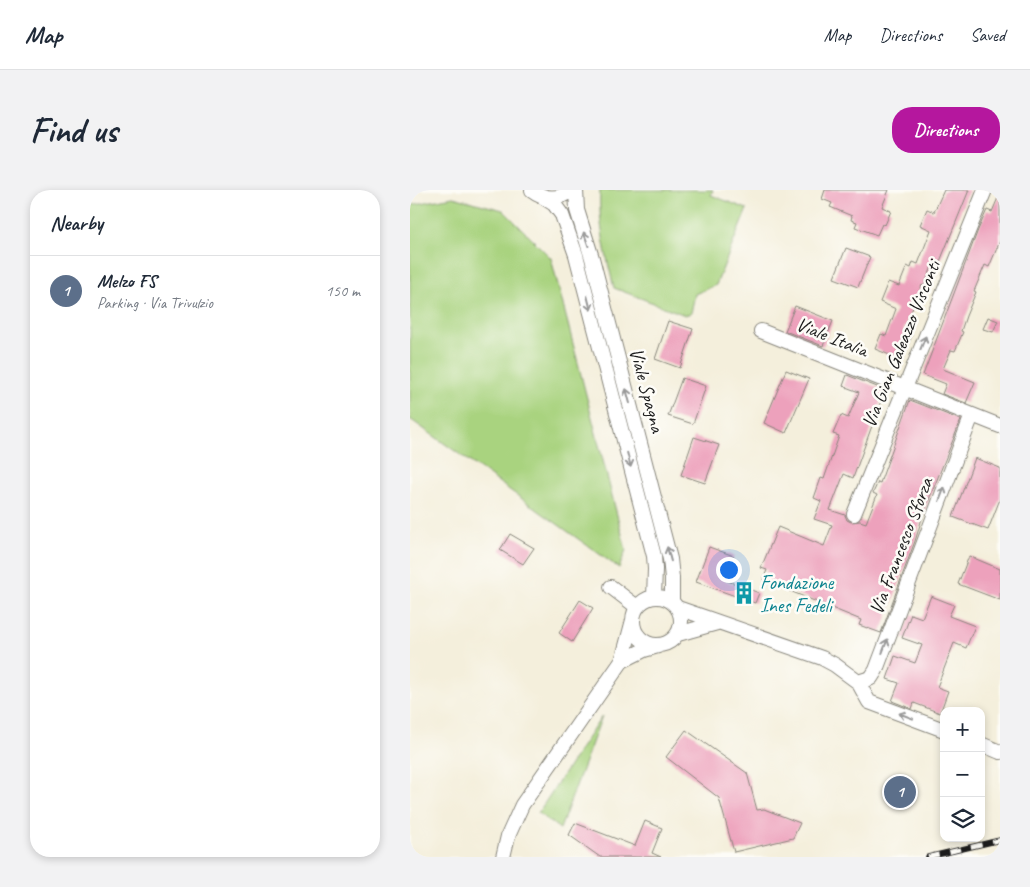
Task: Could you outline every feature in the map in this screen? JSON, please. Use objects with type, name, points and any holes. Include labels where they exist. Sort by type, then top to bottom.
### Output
[{"type":"street","points":[[535,192],[557,198],[572,190]]},
{"type":"street","name":"Viale Spagna","points":[[576,190],[577,210],[592,258],[670,559],[675,605]]},
{"type":"street","name":"Via Gian Galeazzo Visconti","points":[[854,514],[985,190]]},
{"type":"street","name":"Viale Spagna","points":[[535,192],[554,204],[562,215],[578,263],[654,556],[654,598]]},
{"type":"street","name":"Viale Italia","points":[[761,331],[1000,426]]},
{"type":"street","name":"Via Francesco Sforza","points":[[858,682],[870,678],[876,670],[972,415]]},
{"type":"street","points":[[611,587],[635,614],[634,630],[640,638],[648,644],[658,646]]},
{"type":"street","points":[[504,857],[510,832],[522,805],[622,661],[635,614],[642,602],[654,598],[663,598],[718,623],[733,626],[822,658],[835,664],[858,682],[869,702],[940,729]]},
{"type":"street","points":[[622,661],[644,650],[673,640],[678,634],[681,625],[681,616],[675,605]]},
{"type":"street","points":[[678,634],[718,623]]},
{"type":"street","points":[[985,746],[1000,752]]},
{"type":"green space","points":[[600,190],[713,190],[711,195],[747,209],[716,285],[695,294],[691,313],[685,315],[614,288],[601,227]]},
{"type":"green space","points":[[453,197],[503,210],[551,258],[626,550],[619,568],[410,419],[410,205]]},
{"type":"green space","points":[[602,716],[560,829],[538,813]]},
{"type":"building","points":[[825,190],[889,190],[882,207],[891,211],[885,225],[882,224],[877,235],[855,227],[857,222],[851,220],[852,216],[830,207],[832,203],[822,199]]},
{"type":"building","points":[[944,190],[969,190],[939,264],[934,262],[924,286],[922,285],[903,332],[912,335],[902,360],[875,349],[881,334],[886,336],[896,309],[880,302],[888,282],[899,286],[907,266],[911,268],[913,262],[918,264],[931,230],[920,225],[927,209],[934,212]]},
{"type":"building","points":[[1000,193],[1000,241],[989,267],[985,265],[974,291],[976,292],[961,331],[963,332],[955,351],[951,350],[943,369],[975,382],[966,403],[942,394],[946,384],[923,375],[978,230],[987,210],[992,212]]},
{"type":"building","points":[[846,248],[870,257],[858,287],[834,278]]},
{"type":"building","points":[[795,306],[833,321],[823,346],[785,331]]},
{"type":"building","points":[[988,317],[998,321],[993,332],[983,329]]},
{"type":"building","points":[[668,321],[693,329],[680,368],[655,359]]},
{"type":"building","points":[[786,370],[809,379],[786,433],[764,423]]},
{"type":"building","points":[[847,375],[887,391],[883,401],[881,401],[853,478],[844,474],[830,510],[845,515],[847,520],[851,522],[860,521],[866,523],[877,495],[873,493],[878,482],[880,483],[910,400],[961,420],[924,512],[881,633],[859,625],[861,620],[763,580],[767,570],[761,568],[778,527],[824,546],[832,525],[814,519],[821,501],[814,498],[821,478],[824,479],[839,436],[833,434],[841,415],[848,418],[859,392],[843,386]]},
{"type":"building","points":[[682,378],[706,386],[693,424],[668,416]]},
{"type":"building","points":[[694,437],[719,445],[705,483],[681,475]]},
{"type":"building","points":[[975,458],[1000,468],[1000,499],[988,530],[953,517]]},
{"type":"building","points":[[510,534],[534,548],[523,564],[500,550]]},
{"type":"building","points":[[709,547],[734,556],[725,580],[759,593],[755,603],[696,582]]},
{"type":"building","points":[[969,556],[1000,569],[1000,600],[958,584]]},
{"type":"building","points":[[931,596],[954,605],[949,616],[975,626],[966,648],[954,643],[937,687],[948,691],[942,707],[940,707],[940,713],[914,703],[912,709],[892,701],[899,683],[887,679],[895,656],[915,663],[922,645],[902,638],[911,614],[922,618]]},
{"type":"building","points":[[580,600],[593,608],[572,642],[559,633]]},
{"type":"building","points":[[686,730],[747,773],[757,810],[764,809],[800,823],[793,838],[734,852],[719,798],[666,757]]},
{"type":"building","points":[[645,821],[662,828],[652,853],[661,857],[600,857],[569,835],[575,823],[635,846]]},
{"type":"railway","points":[[928,857],[1000,840]]},
{"type":"place","name":"Fondazione Ines Fedeli","points":[[744,593]]},
{"type":"place","name":"Melzo FS","points":[[900,792]]}]
